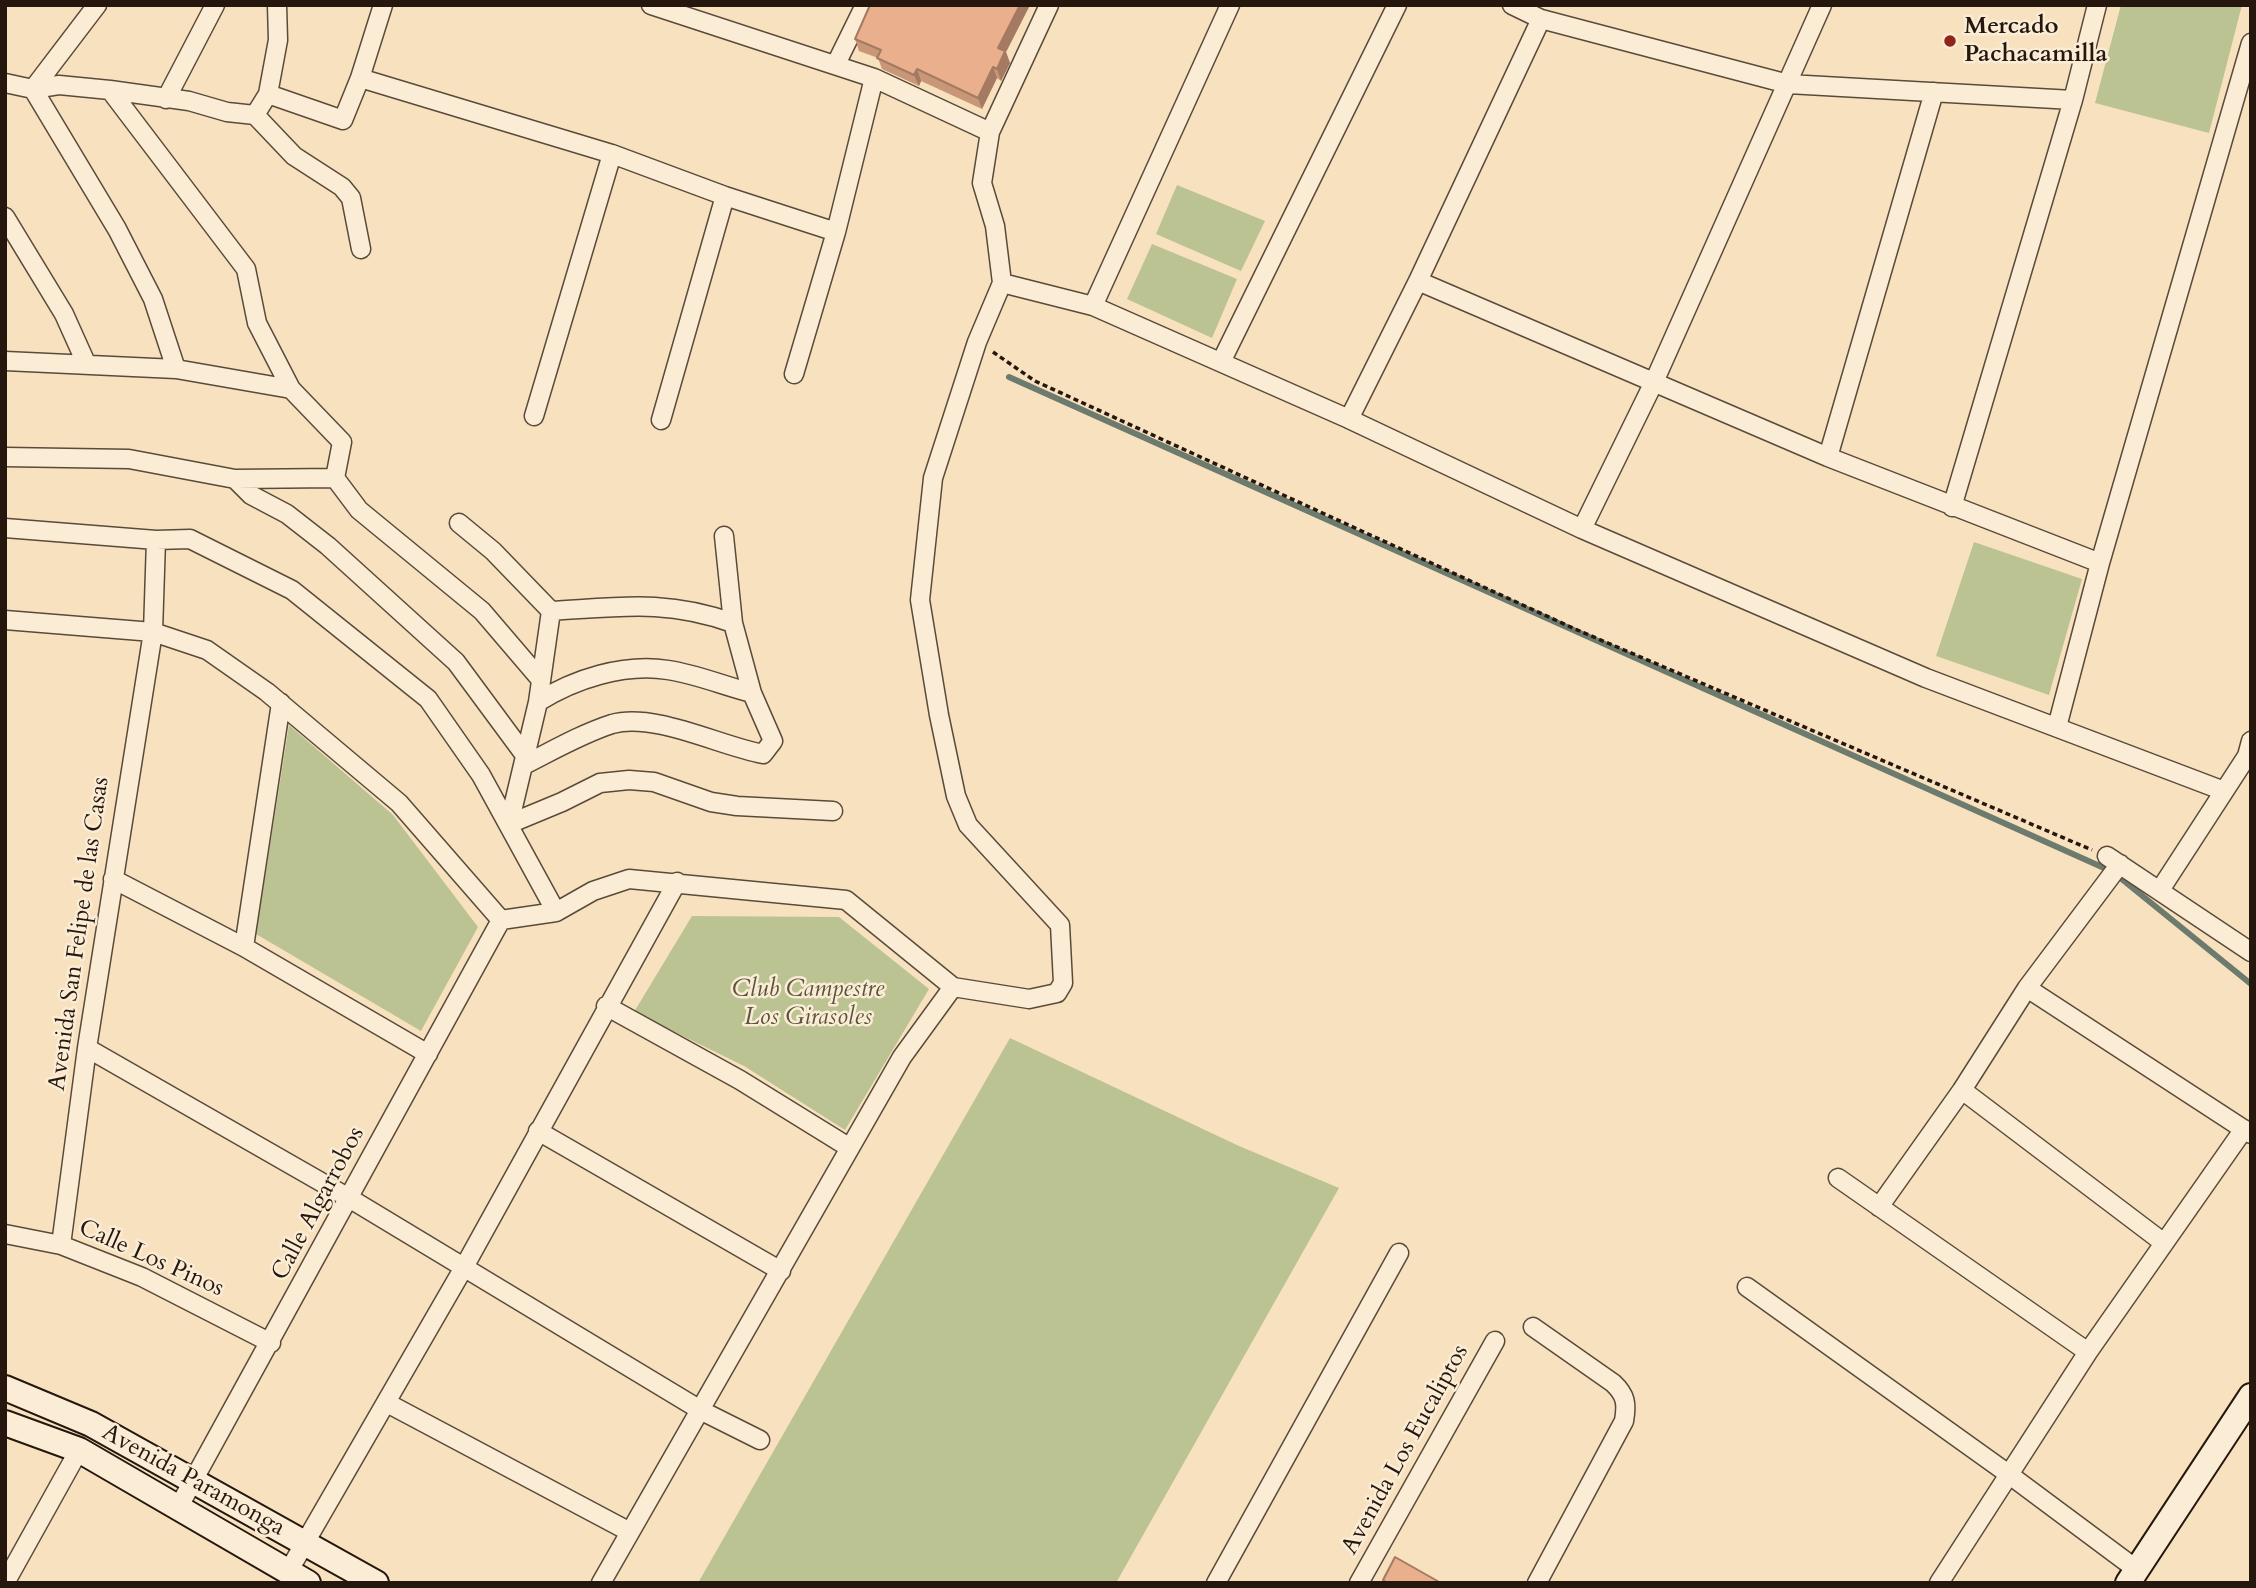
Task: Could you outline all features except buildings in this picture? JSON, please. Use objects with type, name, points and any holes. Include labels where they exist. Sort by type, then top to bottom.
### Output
[{"type":"street","points":[[33,89],[97,5]]},
{"type":"street","points":[[166,99],[215,5]]},
{"type":"street","points":[[255,115],[268,94],[278,40],[277,5]]},
{"type":"street","points":[[268,94],[343,120],[360,78],[383,5]]},
{"type":"street","points":[[651,5],[686,10],[874,78],[990,132]]},
{"type":"street","points":[[836,64],[865,5]]},
{"type":"street","points":[[5,620],[153,632],[207,650],[281,703],[398,803],[501,920],[556,912],[593,891],[629,879],[846,900],[953,986],[1029,999],[1057,993],[1063,983],[1060,925],[968,825],[956,796],[920,600],[933,478],[977,342],[1002,283],[995,226],[982,183],[990,132],[1049,5]]},
{"type":"street","points":[[1093,306],[1230,5]]},
{"type":"street","points":[[1221,362],[1397,5]]},
{"type":"street","points":[[1512,5],[1541,19],[1788,84],[2073,100]]},
{"type":"street","points":[[1582,529],[1654,382],[1822,5]]},
{"type":"street","points":[[1952,507],[2073,100],[2097,5]]},
{"type":"street","points":[[1349,418],[1418,281],[1541,19]]},
{"type":"street","points":[[2057,727],[2101,563],[2251,43]]},
{"type":"street","points":[[360,78],[612,154],[725,196],[836,232]]},
{"type":"street","points":[[794,374],[836,232],[874,78]]},
{"type":"street","points":[[5,83],[33,89],[59,85],[110,90],[255,115],[294,156],[342,187],[351,198],[361,249]]},
{"type":"street","points":[[33,89],[117,229],[153,299],[176,369]]},
{"type":"street","points":[[110,90],[246,270],[257,323],[291,389],[342,442],[335,478],[359,510],[482,611],[541,680]]},
{"type":"street","points":[[1828,457],[1934,92]]},
{"type":"street","points":[[534,416],[612,154]]},
{"type":"street","points":[[661,420],[725,196]]},
{"type":"street","points":[[5,217],[64,314],[86,363]]},
{"type":"street","points":[[1418,281],[1828,457],[2101,563]]},
{"type":"street","points":[[1002,283],[1093,306],[1349,418],[1582,529],[1926,678],[2224,791]]},
{"type":"street","points":[[5,361],[176,369],[291,389]]},
{"type":"street","points":[[5,457],[129,460],[235,479],[335,478]]},
{"type":"street","points":[[235,479],[251,495],[287,514],[328,547],[456,662],[524,760]]},
{"type":"street","points":[[459,523],[493,551],[551,611],[656,604],[707,614],[733,623]]},
{"type":"street","points":[[5,528],[156,540],[190,539],[228,555],[292,590],[428,699],[481,775],[556,912]]},
{"type":"street","points":[[524,760],[613,724],[631,722],[680,730],[740,750],[763,754],[773,741],[752,693],[733,623],[724,536]]},
{"type":"street","name":"Avenida San Felipe de las Casas","points":[[61,1245],[87,1048],[153,632],[156,540]]},
{"type":"street","points":[[509,824],[538,702],[551,611]]},
{"type":"street","points":[[538,702],[565,684],[634,670],[665,669],[752,693]]},
{"type":"street","points":[[244,947],[281,703]]},
{"type":"street","points":[[2160,890],[2224,791],[2245,773],[2251,741]]},
{"type":"street","points":[[509,824],[600,783],[629,780],[653,782],[711,802],[737,806],[833,811]]},
{"type":"street","points":[[1879,1207],[1962,1090],[2114,860],[2251,951]]},
{"type":"street","points":[[113,878],[244,947],[428,1054]]},
{"type":"street","points":[[298,1577],[305,1543],[463,1269],[606,1006],[677,882]]},
{"type":"street","name":"Calle Algarrobos","points":[[177,1510],[501,920]]},
{"type":"street","points":[[601,1583],[702,1412],[902,1057],[953,986]]},
{"type":"street","points":[[1939,1583],[2007,1473],[2088,1352],[2164,1243],[2247,1132],[2027,988]]},
{"type":"street","points":[[606,1006],[740,1080],[850,1149]]},
{"type":"street","points":[[87,1048],[349,1198],[702,1412],[760,1440]]},
{"type":"street","points":[[1962,1090],[2164,1243]]},
{"type":"street","points":[[538,1131],[781,1271]]},
{"type":"street","points":[[1838,1178],[2088,1352]]},
{"type":"street","name":"Calle Los Pinos","points":[[5,1234],[61,1245],[142,1277],[271,1343]]},
{"type":"street","points":[[1216,1583],[1399,1253]]},
{"type":"street","points":[[1747,1287],[2007,1473],[2132,1576],[2251,1396]]},
{"type":"street","points":[[1533,1327],[1613,1383],[1624,1393],[1627,1407],[1624,1421],[1537,1583]]},
{"type":"street","name":"Avenida Los Eucaliptos","points":[[1359,1583],[1495,1341]]},
{"type":"street","name":"Avenida Paramonga","points":[[5,1388],[91,1424],[376,1583]]},
{"type":"street","points":[[387,1404],[630,1532]]},
{"type":"street","name":"Avenida Paramonga","points":[[5,1423],[79,1450],[177,1510],[298,1577]]},
{"type":"street","points":[[5,1583],[79,1450]]},
{"type":"path","points":[[977,342],[1035,381],[1395,548],[2114,860]]},
{"type":"green space","points":[[2121,5],[2242,5],[2209,133],[2095,103]]},
{"type":"green space","points":[[1177,185],[1265,221],[1241,271],[1156,234]]},
{"type":"green space","points":[[1152,244],[1237,279],[1212,338],[1127,299]]},
{"type":"green space","points":[[1974,542],[2082,579],[2049,695],[1936,656]]},
{"type":"green space","points":[[289,725],[393,815],[478,927],[421,1031],[256,934]]},
{"type":"green space","name":"Club Campestre Los Girasoles","points":[[692,916],[839,917],[929,989],[845,1130],[744,1066],[634,1012]]},
{"type":"green space","points":[[1010,1038],[1239,1146],[1339,1188],[1116,1583],[698,1583]]},
{"type":"waterway","points":[[1009,377],[2113,872],[2251,984]]},
{"type":"place","name":"Mercado Pachacamilla","points":[[1950,41]]}]
